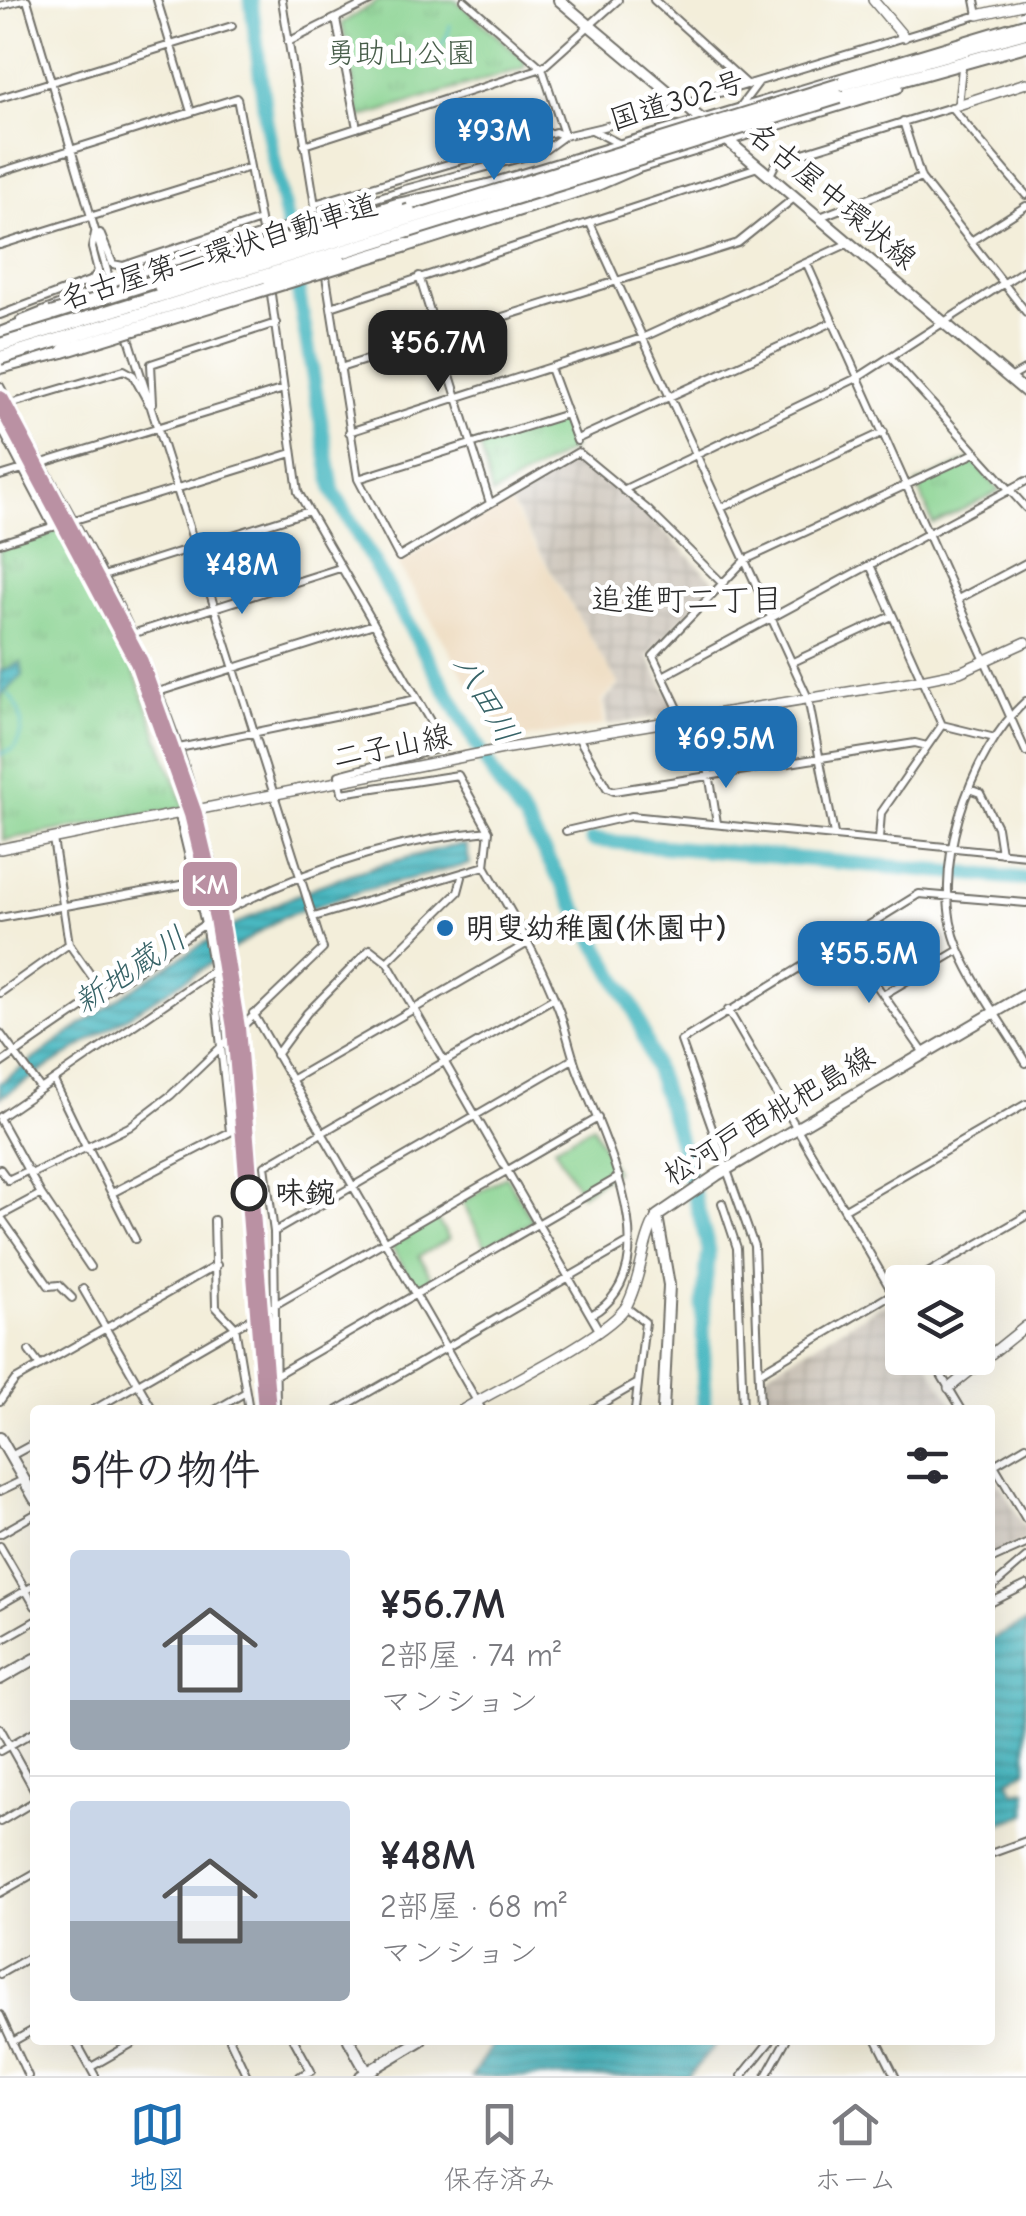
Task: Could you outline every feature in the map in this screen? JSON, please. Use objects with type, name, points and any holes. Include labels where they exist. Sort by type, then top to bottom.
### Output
[{"type":"highway","name":"国道302号","points":[[488,186],[1026,24]]},
{"type":"highway","name":"名古屋第二環状自動車道","points":[[0,346],[915,61],[1026,32]]},
{"type":"highway","name":"国道302号","points":[[634,168],[1024,51]]},
{"type":"highway","name":"名古屋第二環状自動車道","points":[[0,363],[840,97],[1024,51]]},
{"type":"highway","points":[[0,363],[596,185],[634,168]]},
{"type":"highway","points":[[0,331],[404,207],[488,186]]},
{"type":"highway","points":[[0,331],[87,310],[404,207]]},
{"type":"highway","points":[[0,363],[406,242]]},
{"type":"main road","name":"名古屋中環状線","points":[[560,0],[1026,392]]},
{"type":"main road","name":"松河戸西枇杷島線","points":[[663,1405],[669,1300],[661,1212],[1026,994]]},
{"type":"main road","points":[[4,1449],[30,1490]]},
{"type":"main road","points":[[0,1679],[30,1662]]},
{"type":"main road","points":[[351,2045],[363,2075],[413,2045]]},
{"type":"street","points":[[0,6],[25,0],[73,149],[111,286]]},
{"type":"street","points":[[157,0],[191,112]]},
{"type":"street","points":[[282,0],[358,479],[398,557],[578,452]]},
{"type":"street","points":[[288,42],[372,0]]},
{"type":"street","points":[[464,0],[542,68],[564,136]]},
{"type":"street","points":[[304,145],[542,68],[618,0]]},
{"type":"street","points":[[654,0],[748,85]]},
{"type":"street","points":[[873,0],[904,38]]},
{"type":"street","points":[[975,0],[978,15]]},
{"type":"street","points":[[694,101],[1026,4]]},
{"type":"street","points":[[336,19],[357,128]]},
{"type":"street","points":[[0,98],[232,26]]},
{"type":"street","points":[[962,68],[955,106],[1026,195]]},
{"type":"street","points":[[740,107],[759,82]]},
{"type":"street","points":[[770,176],[777,161],[1026,83]]},
{"type":"street","points":[[0,172],[237,98],[276,323],[298,492],[445,747],[338,774],[337,783],[342,793],[458,775],[490,831],[486,866],[554,998],[620,1176],[630,1242],[614,1301],[591,1316]]},
{"type":"street","points":[[0,331],[37,312],[155,268],[402,190],[542,152],[564,136],[658,114],[676,98]]},
{"type":"street","points":[[903,122],[922,178],[1026,312]]},
{"type":"street","points":[[591,129],[620,144]]},
{"type":"street","points":[[314,204],[555,132],[564,136]]},
{"type":"street","points":[[331,307],[760,166]]},
{"type":"street","points":[[0,245],[250,167]]},
{"type":"street","points":[[820,218],[825,212],[922,178]]},
{"type":"street","points":[[340,368],[738,243],[794,198]]},
{"type":"street","points":[[971,241],[1026,206]]},
{"type":"street","points":[[96,228],[112,264],[119,266],[260,220]]},
{"type":"street","points":[[590,223],[808,698],[834,834]]},
{"type":"street","points":[[0,331],[3,314],[95,277],[92,248],[96,228]]},
{"type":"street","points":[[349,432],[642,338],[850,243]]},
{"type":"street","points":[[807,264],[1026,752]]},
{"type":"street","points":[[624,490],[859,377],[1026,268]]},
{"type":"street","points":[[419,276],[490,503]]},
{"type":"street","points":[[63,302],[87,310]]},
{"type":"street","points":[[23,306],[37,312]]},
{"type":"street","points":[[577,440],[833,322]]},
{"type":"street","points":[[153,409],[151,364],[276,323]]},
{"type":"street","points":[[0,1169],[8,1180],[88,1149],[129,1127],[170,1095],[223,1040],[323,949],[128,335]]},
{"type":"street","points":[[890,357],[1026,508]]},
{"type":"street","points":[[550,368],[578,452],[722,583]]},
{"type":"street","points":[[1010,378],[1026,369]]},
{"type":"street","points":[[0,407],[124,370],[133,375],[139,394],[153,409]]},
{"type":"street","points":[[0,386],[104,576],[158,692],[200,812],[225,911],[300,878],[454,834],[490,831]]},
{"type":"street","points":[[0,476],[284,389]]},
{"type":"street","points":[[358,479],[567,414]]},
{"type":"street","points":[[0,426],[53,526]]},
{"type":"street","points":[[721,508],[884,432]]},
{"type":"street","points":[[0,543],[292,453]]},
{"type":"street","points":[[683,718],[653,656],[745,560],[975,453]]},
{"type":"street","points":[[663,676],[1026,481]]},
{"type":"street","points":[[104,576],[309,511]]},
{"type":"street","points":[[960,598],[1026,563]]},
{"type":"street","points":[[870,565],[942,725]]},
{"type":"street","points":[[132,634],[341,568]]},
{"type":"street","points":[[792,662],[892,616]]},
{"type":"street","points":[[158,692],[374,624]]},
{"type":"street","name":"二子山線","points":[[0,849],[501,750],[921,680],[988,662],[1026,642]]},
{"type":"street","points":[[179,748],[418,699]]},
{"type":"street","points":[[1026,702],[992,737],[969,789],[953,848],[949,898],[950,921],[959,950],[1026,1062]]},
{"type":"street","points":[[700,716],[717,824]]},
{"type":"street","points":[[942,725],[992,737]]},
{"type":"street","points":[[879,839],[881,813],[942,725]]},
{"type":"street","points":[[578,737],[607,788],[614,791],[916,743],[927,746]]},
{"type":"street","points":[[969,789],[980,794],[997,828],[1001,853]]},
{"type":"street","points":[[112,1193],[230,1132],[213,971],[197,882],[179,816]]},
{"type":"street","points":[[566,831],[631,816],[1026,855]]},
{"type":"street","points":[[53,840],[70,944],[104,994]]},
{"type":"street","points":[[314,915],[462,876],[486,866]]},
{"type":"street","points":[[387,962],[458,892],[462,876]]},
{"type":"street","points":[[0,918],[197,882]]},
{"type":"street","points":[[760,1405],[754,1246],[721,1173],[681,1041],[919,894],[1026,903]]},
{"type":"street","points":[[0,1064],[205,924]]},
{"type":"street","points":[[844,939],[924,1052]]},
{"type":"street","points":[[291,1080],[528,943]]},
{"type":"street","points":[[0,993],[70,944]]},
{"type":"street","points":[[276,1055],[306,1013],[370,949],[387,962],[599,1330]]},
{"type":"street","points":[[883,995],[959,950]]},
{"type":"street","points":[[90,1267],[41,1194],[0,1118],[39,1087],[54,1081],[213,971]]},
{"type":"street","points":[[276,1405],[274,1232],[265,1166],[554,998]]},
{"type":"street","points":[[728,1010],[885,1279]]},
{"type":"street","points":[[253,1013],[478,1405]]},
{"type":"street","points":[[0,1034],[39,1087]]},
{"type":"street","points":[[274,1232],[574,1059]]},
{"type":"street","points":[[54,1081],[135,1239]]},
{"type":"street","points":[[845,1210],[1026,1104]]},
{"type":"street","points":[[102,1405],[598,1118]]},
{"type":"street","points":[[273,1376],[620,1176]]},
{"type":"street","points":[[41,1194],[0,1216],[49,1286],[59,1284],[72,1298]]},
{"type":"street","points":[[722,1203],[737,1248],[743,1405]]},
{"type":"street","points":[[481,1405],[599,1330],[626,1307],[661,1212]]},
{"type":"street","points":[[941,1265],[1026,1216]]},
{"type":"street","points":[[214,1220],[216,1307],[235,1328],[247,1405]]},
{"type":"street","points":[[346,1405],[630,1242]]},
{"type":"street","points":[[0,1401],[15,1380],[217,1264]]},
{"type":"street","points":[[83,1289],[150,1405]]},
{"type":"street","points":[[759,1372],[885,1299]]},
{"type":"street","points":[[626,1307],[644,1322],[636,1405]]},
{"type":"street","points":[[949,1388],[1026,1326]]},
{"type":"street","points":[[28,1351],[40,1366]]},
{"type":"street","points":[[941,1375],[959,1405]]},
{"type":"street","points":[[600,1405],[639,1383]]},
{"type":"street","points":[[224,1405],[246,1392]]},
{"type":"street","points":[[4,1449],[30,1444]]},
{"type":"street","points":[[995,1460],[1026,1446]]},
{"type":"street","points":[[995,1466],[1026,1519]]},
{"type":"street","points":[[0,1491],[24,1480]]},
{"type":"street","points":[[0,1534],[30,1517]]},
{"type":"street","points":[[995,1558],[1026,1544]]},
{"type":"street","points":[[0,1546],[30,1597]]},
{"type":"street","points":[[995,1585],[1026,1558]]},
{"type":"street","points":[[995,1600],[1026,1584]]},
{"type":"street","points":[[0,1605],[30,1588]]},
{"type":"street","points":[[0,1640],[30,1623]]},
{"type":"street","points":[[0,1728],[30,1782]]},
{"type":"street","points":[[0,1751],[30,1734]]},
{"type":"street","points":[[0,1822],[30,1804]]},
{"type":"street","points":[[995,1852],[1026,1841]]},
{"type":"street","points":[[0,1893],[30,1876]]},
{"type":"street","points":[[0,1974],[30,1957]]},
{"type":"street","points":[[0,2015],[28,2076]]},
{"type":"street","points":[[0,2039],[30,2031]]},
{"type":"street","points":[[78,2045],[95,2076]]},
{"type":"street","points":[[91,2067],[129,2045]]},
{"type":"street","points":[[232,2045],[247,2076]]},
{"type":"street","points":[[297,2045],[311,2071],[300,2076]]},
{"type":"street","points":[[742,2076],[767,2045]]},
{"type":"street","points":[[766,2076],[783,2045]]},
{"type":"street","points":[[880,2045],[896,2076]]},
{"type":"shaded area","points":[[573,458],[644,511],[715,582],[648,656],[675,709],[672,715],[607,725],[604,701],[619,685],[507,497]]},
{"type":"shaded area","points":[[506,498],[618,684],[602,700],[604,725],[503,742],[398,564]]},
{"type":"shaded area","points":[[885,1303],[885,1375],[935,1375],[953,1405],[764,1405],[764,1374]]},
{"type":"shaded area","points":[[995,1476],[1026,1529],[1026,1540],[995,1554]]},
{"type":"green space","name":"勇助山公園","points":[[380,0],[456,0],[526,61],[524,68],[360,118],[342,23]]},
{"type":"green space","points":[[563,420],[573,449],[492,495],[480,446]]},
{"type":"green space","points":[[972,459],[1000,491],[933,524],[917,484]]},
{"type":"green space","points":[[62,529],[131,663],[185,808],[3,840],[0,548]]},
{"type":"green space","points":[[593,1126],[615,1171],[581,1194],[554,1147]]},
{"type":"green space","points":[[506,1176],[533,1221],[486,1247],[462,1202]]},
{"type":"green space","points":[[435,1216],[449,1239],[419,1256],[433,1280],[415,1287],[390,1244]]},
{"type":"water","points":[[21,662],[23,675],[0,697],[0,672]]},
{"type":"water","points":[[466,845],[470,864],[361,891],[283,917],[0,1098],[0,1083],[141,983],[239,923],[343,877]]},
{"type":"water","points":[[1026,1622],[1026,1770],[1008,1780],[1014,1792],[1026,1790],[1026,1814],[995,1826],[995,1638]]},
{"type":"water","points":[[492,2045],[716,2045],[688,2076],[472,2076]]},
{"type":"waterway","name":"八田川","points":[[251,0],[266,121],[290,239]]},
{"type":"waterway","points":[[435,67],[436,55],[450,25]]},
{"type":"waterway","name":"八田川","points":[[294,267],[333,491],[498,782],[525,819],[635,1011],[675,1126],[709,1250],[703,1303],[704,1405]]},
{"type":"waterway","points":[[0,754],[14,749],[21,727],[20,714],[8,693]]},
{"type":"waterway","name":"新地蔵川","points":[[592,840],[1026,879]]},
{"type":"transit line","name":"KM","points":[[0,400],[139,662],[193,814],[218,918],[236,1028],[267,1405]]},
{"type":"place","name":"明叟幼稚園(休園中)","points":[[445,928]]},
{"type":"place","name":"味鋺","points":[[249,1193]]},
{"type":"district","name":"追進町二丁目","points":[[687,599]]}]
